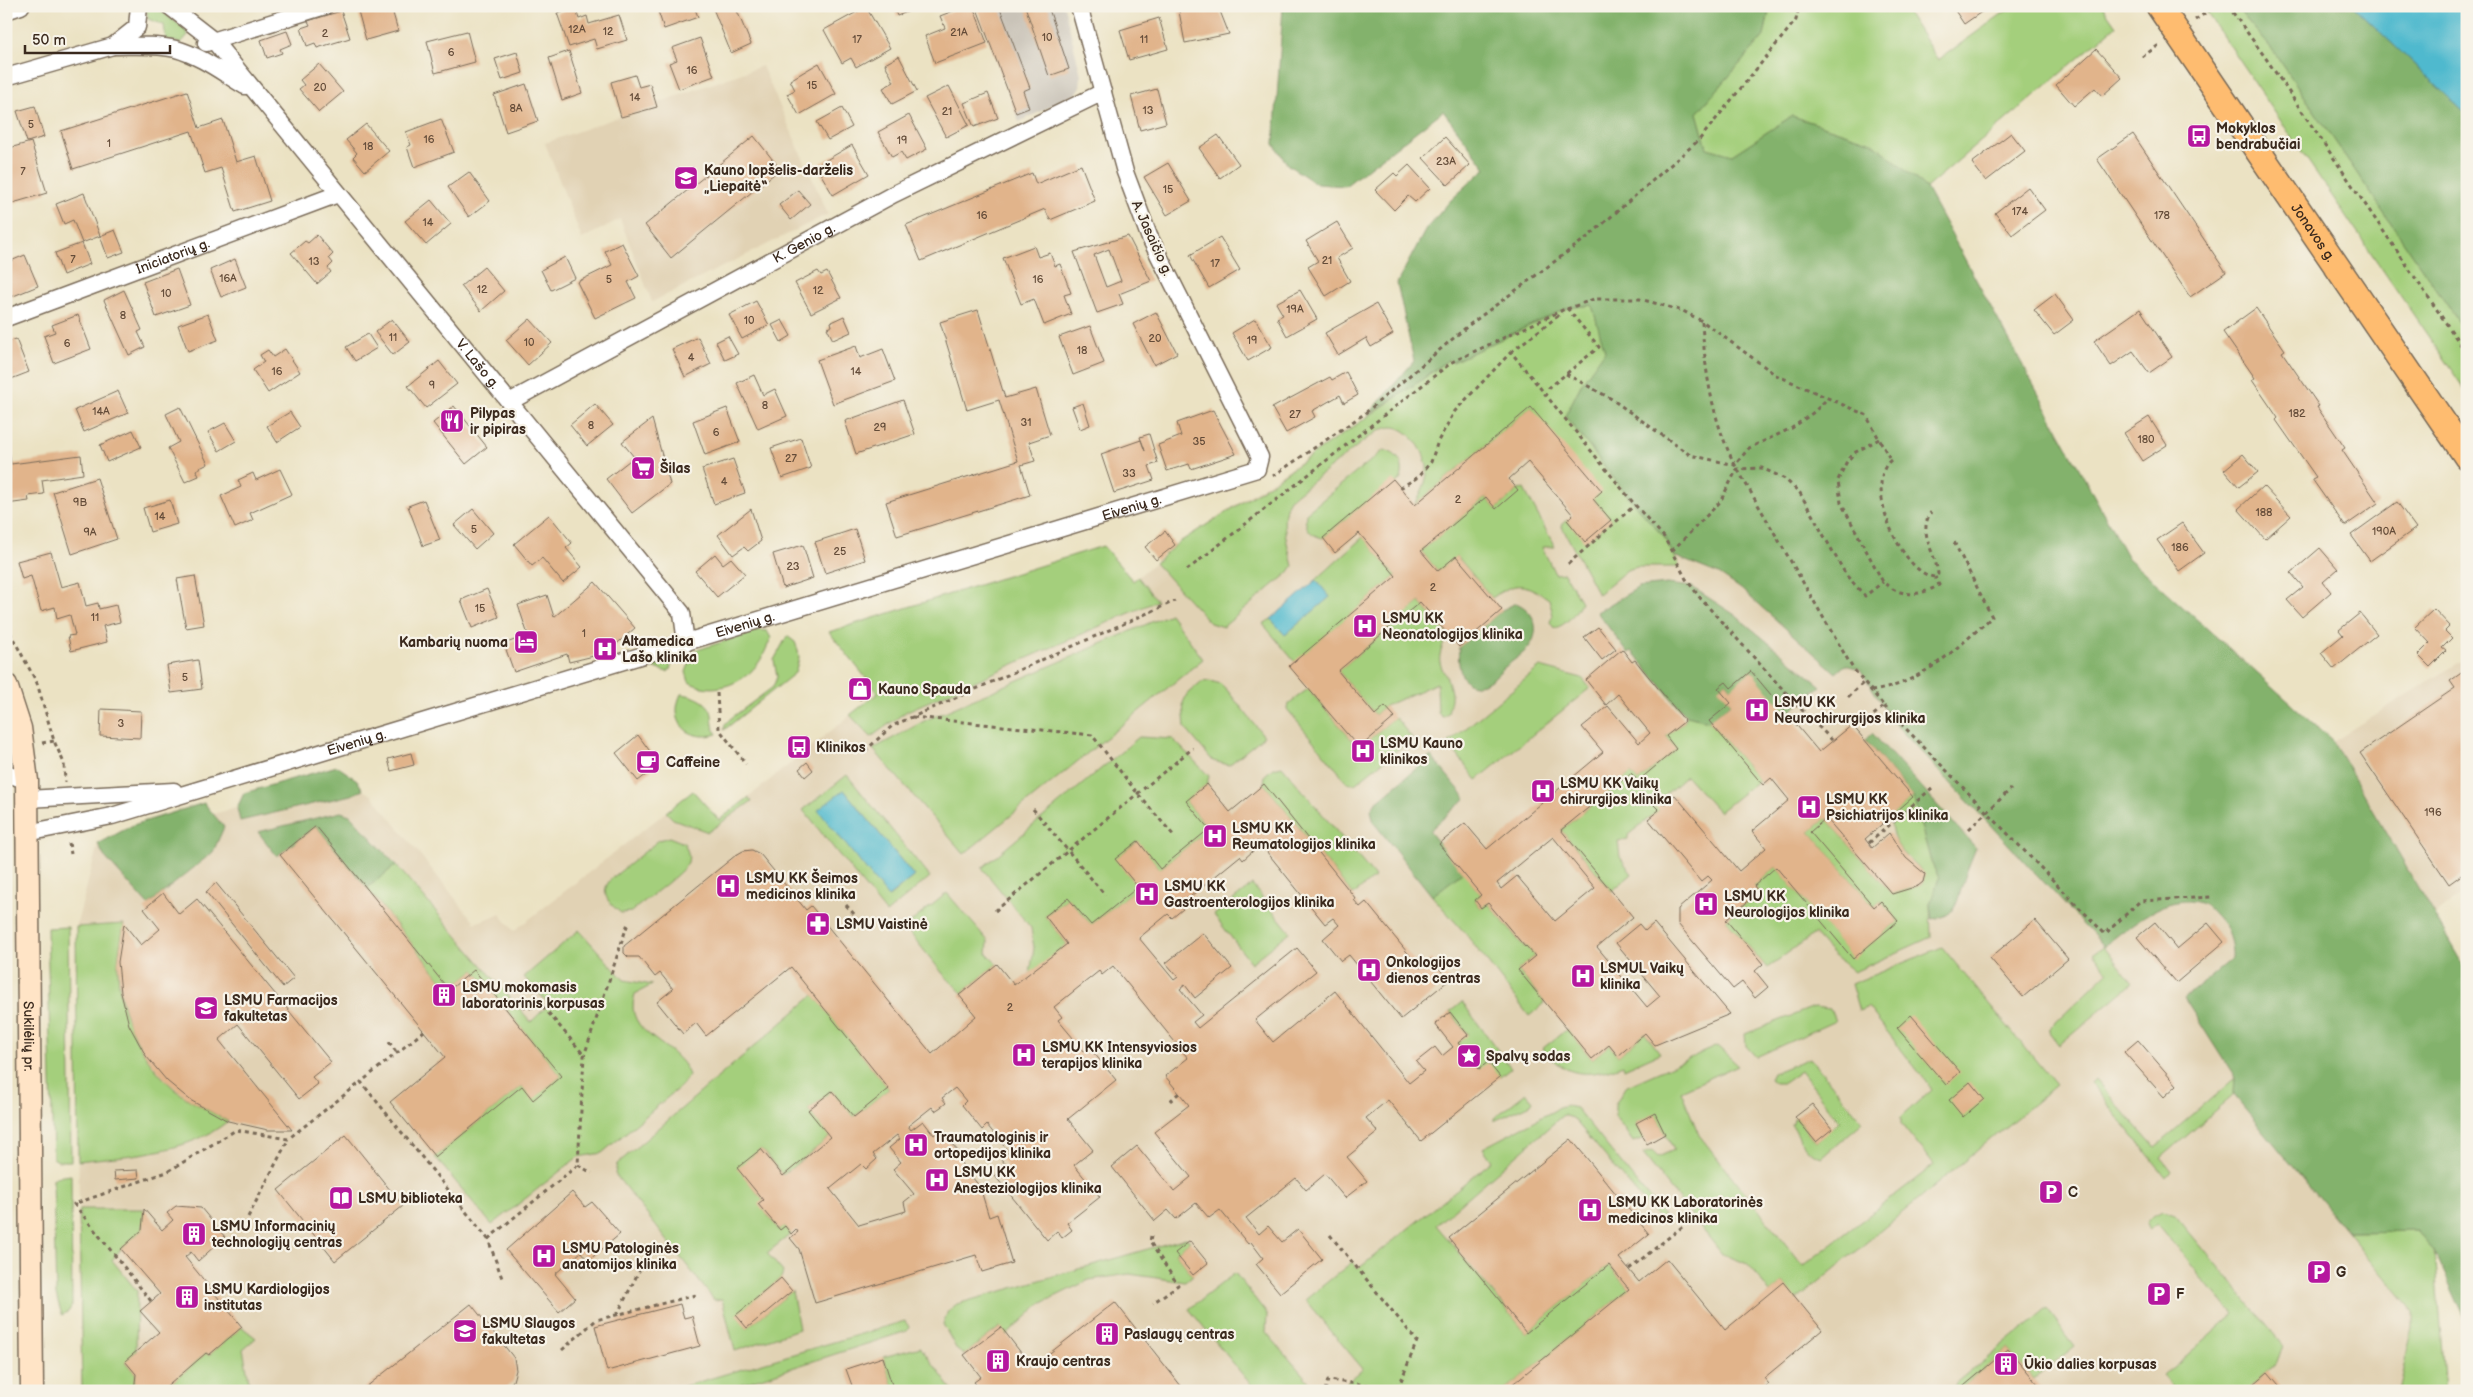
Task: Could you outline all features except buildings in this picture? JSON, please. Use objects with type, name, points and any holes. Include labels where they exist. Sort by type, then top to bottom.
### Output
[{"type":"main road","name":"Jonavos g.","points":[[2159,6],[2467,457]]},
{"type":"main road","name":"Sukilėlių pr.","points":[[6,684],[20,728],[20,784],[27,833],[32,1391]]},
{"type":"street","points":[[6,11],[21,6]]},
{"type":"street","points":[[6,77],[113,46],[137,27],[138,6]]},
{"type":"street","name":"V. Lašo g.","points":[[169,6],[214,41],[682,613],[686,642]]},
{"type":"street","points":[[195,56],[204,44],[325,6]]},
{"type":"street","name":"A. Jasaičio g.","points":[[1079,6],[1125,172],[1149,236],[1260,457]]},
{"type":"street","name":"V. Lašo g.","points":[[113,46],[153,46],[175,49],[195,56],[254,91]]},
{"type":"street","name":"K. Genio g.","points":[[509,402],[894,194],[1103,92]]},
{"type":"street","name":"Iniciatorių g.","points":[[6,318],[338,194]]},
{"type":"street","name":"Eivenių g.","points":[[27,833],[112,816],[603,669],[686,642],[783,614],[810,603],[1256,469],[1260,457]]},
{"type":"street","name":"Eivenių g.","points":[[20,784],[66,796],[148,791],[192,791]]},
{"type":"path","points":[[1266,481],[1364,414],[1469,325],[1589,236],[1699,140],[1796,20],[1799,6]]},
{"type":"path","points":[[2206,6],[2208,11],[2216,6]]},
{"type":"path","points":[[2228,6],[2265,57],[2467,354]]},
{"type":"path","points":[[1187,570],[1452,362],[1567,308],[1594,299],[1640,299],[1683,311],[1702,321],[1776,376],[1866,415],[1890,459],[1882,474],[1880,497],[1889,526],[1907,557],[1922,573],[1935,578],[1939,585],[1930,590],[1914,594],[1902,594],[1883,582],[1841,503],[1838,480],[1846,463],[1854,453],[1879,439]]},
{"type":"path","points":[[1400,488],[1418,477],[1431,462],[1438,441],[1456,411],[1511,352],[1567,308]]},
{"type":"path","points":[[1544,391],[1600,347],[1567,308]]},
{"type":"path","points":[[1702,321],[1704,352],[1713,410],[1722,440],[1852,667],[1884,706],[2105,934],[2140,901],[2211,897]]},
{"type":"path","points":[[1511,352],[1635,505],[1664,536],[1686,579],[1701,599],[1797,705],[1833,740]]},
{"type":"path","points":[[1566,374],[1610,398],[1690,455],[1736,467],[1762,468],[1785,479],[1800,493],[1846,575],[1865,596],[1883,582]]},
{"type":"path","points":[[1672,551],[1720,502],[1736,467],[1748,448],[1792,428],[1814,412],[1827,399]]},
{"type":"path","points":[[1568,564],[1635,505]]},
{"type":"path","points":[[1931,512],[1925,528],[1927,542],[1937,565],[1938,574],[1935,578]]},
{"type":"path","points":[[1871,690],[1892,688],[1945,659],[1992,617],[1954,542]]},
{"type":"path","points":[[865,751],[892,726],[1175,601]]},
{"type":"path","points":[[6,625],[36,683],[54,741],[64,763],[66,796]]},
{"type":"path","points":[[1848,697],[1864,682]]},
{"type":"path","points":[[717,693],[718,729],[746,764]]},
{"type":"path","points":[[1869,719],[1884,706]]},
{"type":"path","points":[[913,717],[1092,735],[1138,794],[1175,837]]},
{"type":"path","points":[[994,911],[1193,748]]},
{"type":"path","points":[[1868,843],[1932,788]]},
{"type":"path","points":[[1969,829],[2012,789]]},
{"type":"path","points":[[1033,809],[1105,895]]},
{"type":"path","points":[[66,824],[71,854]]},
{"type":"path","points":[[846,905],[854,915]]},
{"type":"path","points":[[488,1239],[578,1165],[584,1056],[628,923]]},
{"type":"path","points":[[499,1000],[530,1008],[540,1003],[584,1056]]},
{"type":"path","points":[[248,1217],[288,1140],[424,1031]]},
{"type":"path","points":[[389,1042],[397,1052]]},
{"type":"path","points":[[360,1082],[488,1239],[503,1281]]},
{"type":"path","points":[[1170,1101],[1179,1093]]},
{"type":"path","points":[[151,1301],[74,1204],[167,1172],[236,1130],[288,1140]]},
{"type":"path","points":[[578,1165],[592,1174]]},
{"type":"path","points":[[1629,1269],[1682,1226]]},
{"type":"path","points":[[1325,1391],[1328,1380],[1397,1390],[1417,1340],[1330,1235]]},
{"type":"path","points":[[1152,1236],[1150,1242],[1178,1285],[1154,1303]]},
{"type":"path","points":[[617,1315],[645,1259],[655,1247]]},
{"type":"path","points":[[562,1350],[596,1320],[696,1295]]},
{"type":"shaded area","points":[[976,6],[1064,6],[1081,75],[1080,88],[1076,94],[1019,122]]},
{"type":"shaded area","name":"Kauno lopšelis-darželis „Liepaitė“","points":[[762,66],[828,214],[652,302],[620,219],[582,239],[545,143]]},
{"type":"shaded area","name":"LSMU Kauno klinikos","points":[[1698,166],[1861,670],[1894,723],[2104,945],[2148,913],[2177,901],[2203,904],[2221,921],[2233,946],[2232,959],[2184,998],[2235,1078],[2417,1231],[2445,1391],[81,1391],[76,927],[98,844],[343,780],[372,795],[475,923],[500,914],[514,931],[693,791],[720,820],[878,693],[829,632],[1103,546],[1133,581],[1178,543],[1420,381]]},
{"type":"shaded area","points":[[2467,657],[2467,889],[2434,916],[2333,741]]},
{"type":"green space","points":[[146,6],[154,6],[185,29],[188,35],[181,43],[166,40],[164,25],[148,19]]},
{"type":"green space","points":[[1283,6],[1770,6],[1764,36],[1697,113],[1707,148],[1732,155],[1792,116],[1872,142],[1926,188],[2128,558],[2333,741],[2467,972],[2467,1323],[2434,1250],[2417,1231],[2347,1232],[2234,1095],[2235,1078],[2184,998],[2232,959],[2231,942],[2227,931],[2209,908],[2203,904],[2190,901],[2163,906],[2137,921],[2104,946],[1894,723],[1860,669],[1845,665],[1836,673],[1741,589],[1719,574],[1674,556],[1664,537],[1635,505],[1565,416],[1582,383],[1605,351],[1592,305],[1567,308],[1452,362],[1449,359],[1420,381],[1368,415],[1414,361],[1397,283],[1426,229],[1451,200],[1486,168],[1443,111],[1345,186],[1317,184],[1288,165],[1274,144]]},
{"type":"green space","points":[[1770,6],[1903,6],[1938,60],[2013,6],[2102,6],[2116,26],[1926,188],[1872,142],[1792,116],[1732,155],[1707,148],[1697,113],[1764,36]]},
{"type":"green space","points":[[2202,6],[2235,6],[2272,49],[2467,334],[2467,393]]},
{"type":"green space","points":[[2235,6],[2353,6],[2467,115],[2467,334],[2272,49]]},
{"type":"green space","points":[[1592,305],[1606,351],[1582,383],[1565,416],[1635,505],[1664,537],[1680,567],[1637,567],[1627,570],[1598,594],[1561,525],[1567,520],[1586,542],[1611,520],[1593,499],[1531,407],[1415,505],[1427,473],[1424,455],[1416,442],[1406,432],[1394,427],[1383,429],[1365,440],[1290,499],[1286,507],[1284,523],[1293,566],[1288,573],[1223,627],[1210,623],[1155,563],[1178,543],[1252,496],[1420,381],[1449,359],[1453,362],[1567,308]]},
{"type":"green space","points":[[1384,450],[1394,454],[1400,460],[1402,469],[1401,479],[1396,483],[1393,480],[1323,538],[1314,535],[1308,530],[1306,513]]},
{"type":"green space","points":[[1524,489],[1555,547],[1542,547],[1555,574],[1564,573],[1581,602],[1563,625],[1554,628],[1550,622],[1553,615],[1549,599],[1527,587],[1520,586],[1508,588],[1492,598],[1457,556],[1438,571],[1421,551],[1486,497],[1496,509],[1518,490]]},
{"type":"green space","points":[[1363,537],[1396,576],[1295,662],[1263,624],[1271,619],[1285,635],[1330,597],[1316,580]]},
{"type":"green space","points":[[1103,546],[1133,581],[1138,577],[1157,601],[907,711],[871,737],[850,715],[878,693],[829,632]]},
{"type":"green space","points":[[1667,584],[1692,587],[1735,615],[1821,686],[1787,714],[1731,688],[1726,682],[1719,688],[1731,703],[1709,721],[1686,716],[1632,651],[1628,653],[1597,612],[1639,587]]},
{"type":"green space","points":[[1420,602],[1448,635],[1440,654],[1440,660],[1451,693],[1448,713],[1442,717],[1438,713],[1437,683],[1385,706],[1375,715],[1338,671]]},
{"type":"green space","points":[[1516,603],[1527,610],[1534,620],[1535,631],[1531,644],[1489,681],[1475,685],[1469,683],[1465,680],[1460,668],[1459,647],[1502,610]]},
{"type":"green space","points":[[1170,614],[1203,659],[964,854],[873,749],[926,720]]},
{"type":"green space","points":[[760,630],[767,631],[771,638],[765,652],[750,673],[734,683],[716,688],[698,686],[689,682],[686,672],[694,651]]},
{"type":"green space","points":[[787,636],[795,642],[798,650],[799,658],[795,673],[724,730],[725,724],[730,719],[773,687],[777,677],[774,660]]},
{"type":"green space","points":[[674,654],[670,670],[667,672],[640,663]]},
{"type":"green space","points":[[1540,667],[1582,678],[1590,688],[1477,780],[1448,743]]},
{"type":"green space","points":[[1210,681],[1221,684],[1227,690],[1264,736],[1229,765],[1213,761],[1185,728],[1183,703],[1187,694],[1201,682]]},
{"type":"green space","points":[[1308,689],[1359,748],[1395,717],[1412,738],[1355,784],[1347,782],[1287,709],[1288,704]]},
{"type":"green space","points":[[681,694],[695,697],[708,706],[711,710],[713,727],[717,734],[697,735],[683,727],[677,713]]},
{"type":"green space","points":[[1686,716],[1709,721],[1759,780],[1719,812],[1686,776],[1655,804],[1659,810],[1628,835],[1628,839],[1618,841],[1620,857],[1632,874],[1612,891],[1561,830],[1631,773],[1638,781],[1676,749],[1666,736],[1685,721]]},
{"type":"green space","points":[[1872,733],[1976,848],[1956,905],[1947,915],[1932,919],[1930,904],[1939,878],[1931,862],[1913,797],[1865,740]]},
{"type":"green space","points":[[1139,737],[1173,739],[1209,776],[1207,784],[1186,801],[1209,829],[1160,869],[1137,841],[1116,859],[1138,887],[1091,925],[1068,898],[1045,916],[1067,944],[1030,974],[1034,948],[1031,928],[982,868]]},
{"type":"green space","points":[[1431,756],[1466,798],[1429,831],[1463,872],[1432,896],[1374,823],[1371,810],[1375,803]]},
{"type":"green space","points":[[337,766],[357,780],[363,790],[351,795],[240,821],[237,808],[244,793]]},
{"type":"green space","points":[[1282,766],[1375,877],[1353,895],[1264,784],[1265,775],[1273,768]]},
{"type":"green space","points":[[847,775],[930,877],[886,913],[803,810]],"holes":[[[844,790],[914,876],[889,897],[819,811]]]},
{"type":"green space","points":[[693,791],[719,820],[748,798],[752,801],[708,832],[673,819],[666,812]]},
{"type":"green space","points":[[1913,797],[1931,862],[1939,878],[1930,904],[1931,937],[1854,972],[1832,954],[1814,934],[1767,968],[1726,920],[1759,892],[1754,886],[1776,867],[1853,958],[1898,921],[1881,901],[1874,907],[1810,832],[1826,818],[1892,894],[1918,886],[1923,882],[1924,874],[1900,849],[1893,836],[1891,827],[1891,816]]},
{"type":"green space","points":[[204,803],[224,827],[213,852],[148,905],[104,856],[98,844],[133,825]]},
{"type":"green space","points":[[341,812],[350,815],[396,865],[367,888],[316,826],[277,856],[258,832]]},
{"type":"green space","points":[[669,837],[684,843],[689,859],[685,867],[631,912],[621,913],[609,902],[605,893],[607,884],[659,840]]},
{"type":"green space","points":[[396,865],[531,1022],[549,1004],[524,977],[579,930],[624,980],[652,985],[635,994],[633,1008],[636,1020],[643,1029],[683,1063],[689,1075],[681,1086],[602,1153],[578,1157],[492,1225],[435,1157],[522,1086],[533,1099],[561,1076],[474,970],[449,990],[367,888]]},
{"type":"green space","points":[[1463,872],[1481,895],[1475,900],[1481,908],[1488,903],[1524,947],[1526,946],[1535,956],[1518,970],[1545,1003],[1529,1016],[1465,933],[1432,896]]},
{"type":"green space","points":[[1252,885],[1290,932],[1251,963],[1214,915]]},
{"type":"green space","points":[[947,893],[988,941],[987,954],[997,964],[962,993],[944,975],[905,927]]},
{"type":"green space","points":[[124,924],[118,962],[119,982],[128,1022],[137,1041],[160,1075],[175,1089],[191,1101],[228,1121],[212,1132],[176,1147],[78,1161],[76,927]]},
{"type":"green space","points":[[68,927],[71,1161],[58,1161],[53,1158],[47,928]]},
{"type":"green space","points":[[2104,946],[2133,983],[2059,1045],[2049,1032],[2051,1027],[2108,972],[2093,953]]},
{"type":"green space","points":[[1942,947],[2056,1085],[1797,1300],[1783,1282],[1770,1293],[1748,1264],[1722,1254],[1643,1154],[1652,1151],[1658,1157],[1674,1150],[1655,1114],[1636,1123],[1644,1138],[1633,1142],[1615,1116],[1615,1105],[1625,1087],[1717,1046],[1738,1065],[1681,1091],[1699,1135],[1803,1266],[1934,1165],[1901,1124],[1901,1117],[1932,1089],[1868,1007],[1859,1011],[1851,984]]},
{"type":"green space","points":[[814,995],[889,1089],[854,1117],[832,1091],[808,1110],[830,1137],[783,1175],[761,1149],[738,1168],[763,1200],[759,1204],[779,1230],[785,1226],[791,1234],[767,1253],[783,1272],[781,1278],[737,1315],[747,1328],[792,1291],[799,1329],[735,1351],[722,1299],[714,1300],[615,1174],[617,1164]]},
{"type":"green space","points":[[1462,1002],[1511,1068],[1500,1077],[1479,1069],[1458,1043],[1468,1034],[1450,1012]]},
{"type":"green space","points":[[1814,1007],[1830,1009],[1835,1021],[1756,1057],[1746,1046],[1745,1034]]},
{"type":"green space","points":[[1567,1029],[1592,1059],[1609,1045],[1618,1056],[1645,1033],[1660,1053],[1624,1069],[1623,1065],[1599,1072],[1579,1073],[1560,1066],[1542,1049]]},
{"type":"green space","points":[[1810,1058],[1863,1122],[1822,1157],[1811,1152],[1804,1145],[1792,1124],[1795,1117],[1816,1142],[1839,1121],[1801,1071],[1784,1083],[1775,1083],[1770,1079],[1773,1073]]},
{"type":"green space","points":[[2235,1078],[2234,1095],[2161,1158],[2171,1171],[2166,1177],[2091,1083],[2095,1079],[2155,1147]]},
{"type":"green space","points":[[1526,1093],[1533,1101],[1531,1104],[1494,1121],[1494,1118]]},
{"type":"green space","points":[[1567,1106],[1576,1108],[1664,1216],[1659,1220],[1573,1118],[1563,1115],[1436,1225],[1526,1333],[1609,1265],[1629,1289],[1504,1391],[1337,1391],[1363,1369],[1305,1300],[1352,1262],[1358,1269],[1492,1161],[1483,1148],[1559,1108]]},
{"type":"green space","points":[[71,1175],[72,1305],[69,1311],[62,1315],[56,1295],[53,1179]]},
{"type":"green space","points":[[79,1209],[144,1209],[142,1230],[112,1260],[137,1291],[136,1351],[125,1362],[136,1374],[134,1391],[82,1391]]},
{"type":"green space","points":[[2163,1211],[2175,1215],[2283,1345],[2277,1364],[2246,1391],[2176,1391],[2163,1376],[2233,1315],[2157,1224],[2149,1230],[2146,1223],[2152,1216]]},
{"type":"green space","points":[[2417,1231],[2434,1250],[2445,1391],[2398,1391],[2413,1327],[2413,1312],[2347,1232]]},
{"type":"green space","points":[[1186,1238],[1190,1241],[1175,1253],[1193,1275],[1185,1282],[1129,1274],[1089,1280],[1040,1304],[1007,1335],[1000,1327],[964,1355],[957,1350],[943,1324],[948,1311],[957,1304]]},
{"type":"green space","points":[[1235,1273],[1267,1314],[1266,1332],[1317,1391],[1256,1391],[1189,1309]]},
{"type":"green space","points":[[2047,1309],[2075,1346],[2034,1379],[2008,1349],[1958,1391],[1947,1391]]},
{"type":"green space","points":[[905,1321],[909,1327],[907,1331],[720,1391],[668,1391]]},
{"type":"green space","points":[[242,1327],[256,1338],[243,1349],[251,1391],[162,1391],[206,1353],[209,1355]]},
{"type":"green space","points":[[921,1347],[953,1391],[894,1391],[883,1357]]},
{"type":"water","points":[[2353,6],[2467,6],[2467,115]]},
{"type":"water","points":[[1316,580],[1330,597],[1285,635],[1271,619]]},
{"type":"water","points":[[844,790],[914,876],[888,897],[818,810]]},
{"type":"place","name":"Mokyklos bendrabučiai","points":[[2199,136]]},
{"type":"place","name":"Kauno lopšelis-darželis „Liepaitė“","points":[[686,178]]},
{"type":"place","name":"Pilypas ir pipiras","points":[[452,421]]},
{"type":"place","name":"Šilas","points":[[643,468]]},
{"type":"place","name":"LSMU KK Neonatologijos klinika","points":[[1365,626]]},
{"type":"place","name":"Kambarių nuoma","points":[[526,642]]},
{"type":"place","name":"Altamedica Lašo klinika","points":[[605,649]]},
{"type":"place","name":"Kauno Spauda","points":[[860,689]]},
{"type":"place","name":"LSMU KK Neurochirurgijos klinika","points":[[1757,710]]},
{"type":"place","name":"Klinikos","points":[[799,747]]},
{"type":"place","name":"LSMU Kauno klinikos","points":[[1363,751]]},
{"type":"place","name":"Caffeine","points":[[648,762]]},
{"type":"place","name":"LSMU KK Vaikų chirurgijos klinika","points":[[1543,791]]},
{"type":"place","name":"LSMU KK Psichiatrijos klinika","points":[[1809,807]]},
{"type":"place","name":"LSMU KK Reumatologijos klinika","points":[[1215,836]]},
{"type":"place","name":"LSMU KK Šeimos medicinos klinika","points":[[728,886]]},
{"type":"place","name":"LSMU KK Gastroenterologijos klinika","points":[[1147,894]]},
{"type":"place","name":"LSMU KK Neurologijos klinika","points":[[1706,904]]},
{"type":"place","name":"LSMU Vaistinė","points":[[818,924]]},
{"type":"place","name":"Onkologijos dienos centras","points":[[1369,970]]},
{"type":"place","name":"LSMUL Vaikų klinika","points":[[1583,976]]},
{"type":"place","name":"LSMU mokomasis laboratorinis korpusas","points":[[444,995]]},
{"type":"place","name":"LSMU Farmacijos fakultetas","points":[[206,1008]]},
{"type":"place","name":"LSMU KK Intensyviosios terapijos klinika","points":[[1024,1055]]},
{"type":"place","name":"Spalvų sodas","points":[[1469,1056]]},
{"type":"place","name":"Traumatologinis ir ortopedijos klinika","points":[[916,1145]]},
{"type":"place","name":"LSMU KK Anesteziologijos klinika","points":[[937,1180]]},
{"type":"place","name":"C","points":[[2051,1192]]},
{"type":"place","name":"LSMU biblioteka","points":[[341,1198]]},
{"type":"place","name":"LSMU KK Laboratorinės medicinos klinika","points":[[1590,1210]]},
{"type":"place","name":"LSMU Informacinių technologijų centras","points":[[194,1234]]},
{"type":"place","name":"LSMU Patologinės anatomijos klinika","points":[[544,1256]]},
{"type":"place","name":"G","points":[[2319,1272]]},
{"type":"place","name":"F","points":[[2159,1294]]},
{"type":"place","name":"LSMU Kardiologijos institutas","points":[[187,1297]]},
{"type":"place","name":"LSMU Slaugos fakultetas","points":[[465,1331]]},
{"type":"place","name":"Paslaugų centras","points":[[1107,1334]]},
{"type":"place","name":"Kraujo centras","points":[[998,1361]]},
{"type":"place","name":"Ūkio dalies korpusas","points":[[2006,1364]]}]
